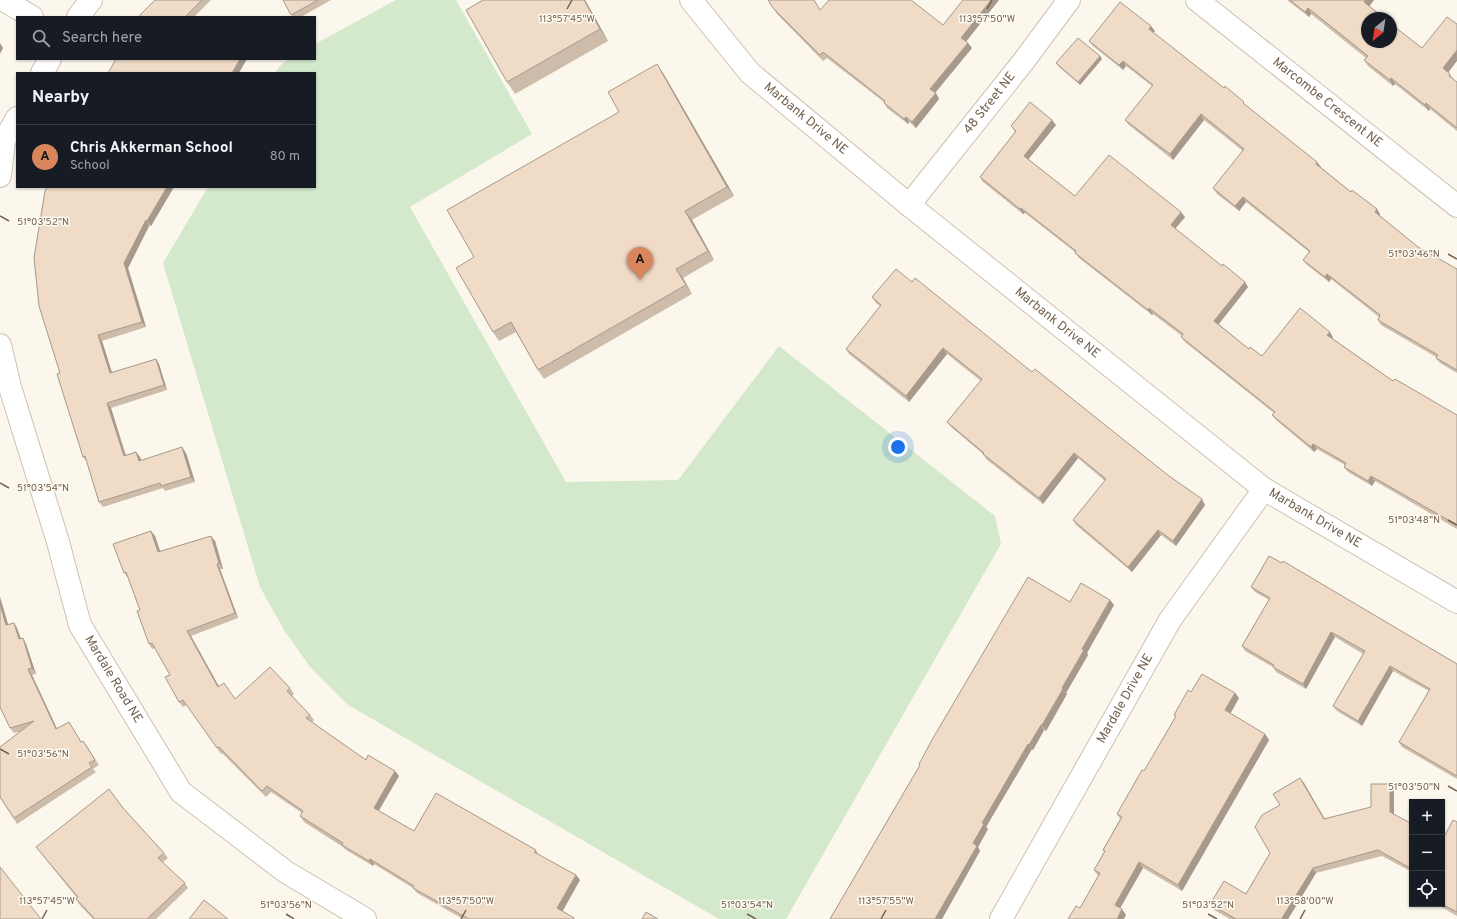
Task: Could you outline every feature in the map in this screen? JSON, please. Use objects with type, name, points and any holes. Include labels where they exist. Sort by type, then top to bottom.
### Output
[{"type":"street","points":[[4,0],[30,16]]},
{"type":"street","points":[[79,16],[91,0]]},
{"type":"street","name":"Marbank Drive NE","points":[[691,0],[750,73],[909,205],[1264,489],[1457,602]]},
{"type":"street","name":"48 Street NE","points":[[909,205],[1023,62],[1069,0]]},
{"type":"street","name":"Marcombe Crescent NE","points":[[1197,0],[1457,206]]},
{"type":"street","points":[[43,72],[49,60]]},
{"type":"street","points":[[0,176],[4,141],[16,120]]},
{"type":"street","name":"Mardale Road NE","points":[[0,345],[10,387],[58,542],[80,625],[182,792],[286,872],[364,919]]},
{"type":"street","name":"Mardale Drive NE","points":[[1001,919],[1170,620],[1264,489]]},
{"type":"green space","points":[[396,0],[456,0],[532,134],[410,207],[566,482],[678,480],[779,346],[995,516],[1001,544],[786,919],[719,919],[348,705],[310,667],[284,630],[260,587],[163,263],[207,188],[316,188],[316,72],[276,72],[287,60],[316,60],[316,43]]},
{"type":"building","points":[[155,0],[202,0],[186,16],[140,16]]},
{"type":"building","points":[[283,0],[318,0],[291,15]]},
{"type":"building","points":[[483,0],[584,0],[600,29],[507,82],[466,10]]},
{"type":"building","points":[[768,0],[814,0],[820,10],[829,0],[911,0],[943,25],[963,0],[991,0],[961,38],[968,43],[930,89],[936,93],[912,122],[906,117],[904,119],[884,103],[885,101],[823,52],[820,55],[773,8]]},
{"type":"building","points":[[1290,0],[1366,0],[1364,2],[1376,12],[1361,12],[1361,48],[1397,48],[1397,29],[1422,48],[1447,17],[1457,24],[1457,50],[1443,68],[1450,74],[1449,76],[1457,82],[1457,128],[1426,103],[1425,105],[1391,78],[1390,80],[1364,60],[1368,56],[1308,8],[1305,12]]},
{"type":"building","points":[[1120,2],[1151,26],[1149,29],[1224,88],[1225,86],[1244,102],[1243,103],[1317,162],[1316,164],[1351,192],[1352,190],[1377,209],[1375,212],[1418,247],[1457,269],[1457,370],[1436,358],[1438,355],[1378,320],[1380,315],[1327,274],[1325,277],[1303,260],[1310,251],[1243,197],[1235,206],[1213,188],[1244,149],[1201,114],[1170,154],[1125,120],[1153,85],[1123,61],[1119,65],[1089,41]]},
{"type":"building","points":[[1078,38],[1100,56],[1078,82],[1056,63]]},
{"type":"building","points":[[115,60],[239,60],[233,72],[109,72]]},
{"type":"building","points":[[657,64],[727,187],[685,211],[708,251],[676,269],[686,285],[538,370],[511,322],[493,332],[456,268],[474,257],[447,210],[619,112],[608,92]]},
{"type":"building","points":[[1030,102],[1052,120],[1024,156],[1075,196],[1109,155],[1181,212],[1171,225],[1222,266],[1223,264],[1245,282],[1214,321],[1249,349],[1250,347],[1262,356],[1300,308],[1330,332],[1327,335],[1393,381],[1395,379],[1457,415],[1457,525],[1371,476],[1368,481],[1344,467],[1346,463],[1313,444],[1311,447],[1272,415],[1275,412],[1181,337],[1183,334],[1149,308],[1148,310],[1075,253],[1076,251],[980,177],[1016,131],[1011,126]]},
{"type":"building","points":[[46,188],[166,188],[147,221],[146,220],[124,263],[142,322],[98,335],[110,373],[156,359],[164,385],[107,403],[124,456],[136,452],[139,461],[182,447],[191,477],[161,486],[160,483],[99,502],[57,374],[60,373],[39,306],[34,258]]},
{"type":"building","points":[[896,269],[912,282],[915,278],[1032,372],[1035,369],[1169,476],[1202,499],[1173,541],[1158,530],[1128,567],[1073,520],[1106,479],[1074,453],[1039,498],[983,454],[984,453],[947,422],[982,379],[943,348],[906,396],[846,349],[881,305],[872,297]]},
{"type":"building","points":[[151,531],[158,552],[211,536],[219,563],[217,564],[235,613],[187,631],[218,687],[224,683],[235,699],[270,667],[290,688],[287,691],[310,715],[306,718],[366,760],[368,755],[395,771],[374,808],[414,831],[436,793],[536,850],[534,852],[576,875],[557,908],[574,918],[469,919],[413,888],[414,886],[370,859],[369,861],[342,845],[343,843],[300,816],[303,811],[267,786],[262,791],[219,747],[217,748],[183,700],[179,702],[165,677],[170,675],[152,643],[149,644],[137,611],[140,610],[126,572],[124,573],[113,544]]},
{"type":"building","points":[[1269,556],[1282,563],[1283,561],[1457,664],[1457,776],[1399,742],[1430,689],[1390,666],[1358,721],[1333,706],[1365,651],[1331,632],[1303,684],[1273,667],[1274,665],[1242,646],[1270,598],[1251,587]]},
{"type":"building","points":[[1028,577],[1070,602],[1081,583],[1110,600],[1082,649],[1084,650],[1062,688],[1063,689],[1042,725],[1029,745],[1028,744],[982,823],[984,824],[973,843],[977,846],[935,919],[830,919],[920,765],[919,764],[933,738]]},
{"type":"building","points":[[0,604],[6,625],[14,623],[19,639],[23,638],[32,668],[28,669],[56,729],[69,722],[81,742],[83,741],[95,760],[89,763],[92,767],[14,818],[0,797],[0,747],[34,721],[10,728],[0,707]]},
{"type":"building","points":[[1202,674],[1235,693],[1225,710],[1265,734],[1178,885],[1139,862],[1115,905],[1122,909],[1117,919],[1068,919],[1076,906],[1080,908],[1100,873],[1094,870],[1105,851],[1103,850],[1122,817],[1117,814],[1142,770],[1144,771],[1176,716],[1174,715],[1188,690],[1191,692]]},
{"type":"building","points":[[1300,778],[1324,819],[1371,807],[1371,784],[1390,784],[1390,812],[1409,822],[1409,867],[1378,850],[1313,868],[1282,918],[1284,919],[1236,919],[1210,904],[1224,881],[1246,894],[1270,853],[1255,827],[1262,815],[1280,805],[1273,794]]},
{"type":"building","points":[[109,789],[123,808],[164,853],[158,858],[185,883],[147,919],[95,919],[76,899],[78,897],[36,847]]},
{"type":"building","points":[[1453,820],[1457,822],[1457,912],[1445,906],[1445,835]]},
{"type":"building","points":[[0,867],[41,919],[0,919]]},
{"type":"building","points":[[204,900],[228,919],[189,919]]},
{"type":"building","points":[[646,912],[658,919],[642,919]]},
{"type":"place","name":"Chris Akkerman School","points":[[640,280]]}]
